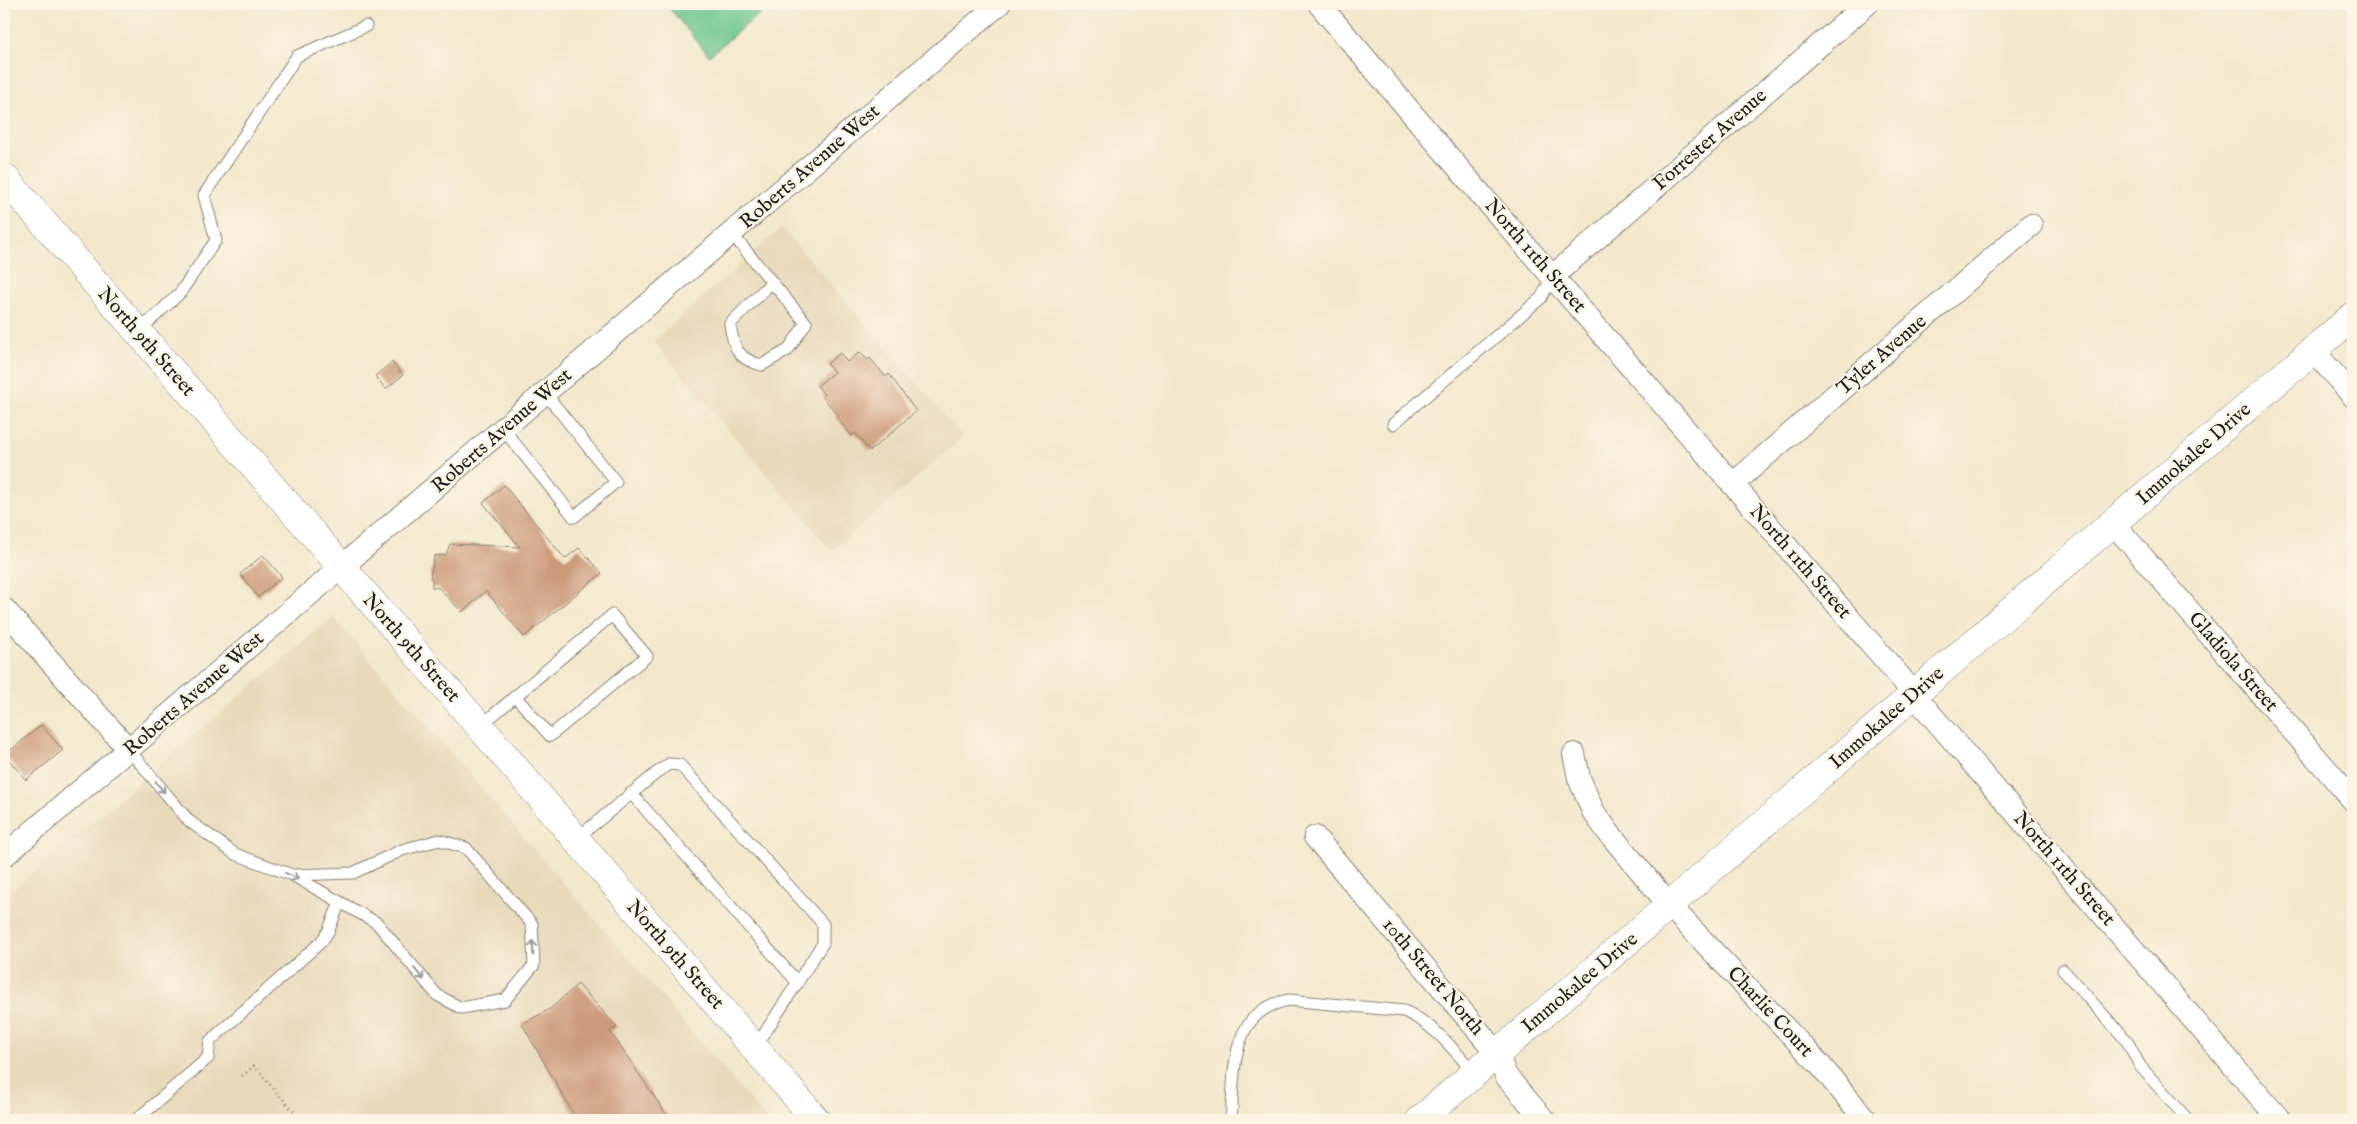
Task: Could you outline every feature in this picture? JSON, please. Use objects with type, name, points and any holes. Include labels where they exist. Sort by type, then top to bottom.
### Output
[{"type":"street","name":"Roberts Avenue West","points":[[4,856],[504,430],[999,4]]},
{"type":"street","name":"North 11th Street","points":[[1319,4],[2280,1120]]},
{"type":"street","name":"Forrester Avenue","points":[[1553,276],[1867,4]]},
{"type":"street","name":"North 9th Street","points":[[4,178],[479,726],[816,1120]]},
{"type":"street","name":"Tyler Avenue","points":[[1733,484],[2031,225]]},
{"type":"street","name":"Immokalee Drive","points":[[1420,1120],[2353,316]]},
{"type":"street","points":[[2313,350],[2353,396]]},
{"type":"street","name":"Gladiola Street","points":[[2113,523],[2353,800]]},
{"type":"street","points":[[4,609],[128,750]]},
{"type":"street","name":"Charlie Court","points":[[1574,754],[1578,778],[1593,811],[1608,832],[1670,906],[1820,1065],[1866,1120]]},
{"type":"street","name":"10th Street North","points":[[1314,837],[1497,1053],[1506,1076],[1544,1120]]},
{"type":"lane","points":[[138,332],[180,293],[216,240],[204,195],[297,56],[366,26]]},
{"type":"lane","points":[[732,234],[772,282],[806,323],[788,350],[762,365],[748,362],[733,344],[730,324],[772,282]]},
{"type":"lane","points":[[1393,424],[1540,298],[1553,276]]},
{"type":"lane","points":[[504,430],[574,517],[616,482],[545,393]]},
{"type":"lane","points":[[479,726],[612,615],[647,656],[550,736],[515,696]]},
{"type":"lane","points":[[128,750],[189,821],[235,854],[292,875],[377,924],[437,995],[461,1008],[505,1000],[534,965],[532,924],[466,848],[439,840],[402,850],[353,873],[292,875]]},
{"type":"lane","points":[[576,839],[669,764],[680,765],[823,924],[822,944],[798,984],[754,1048]]},
{"type":"lane","points":[[631,793],[798,984]]},
{"type":"lane","points":[[136,1120],[208,1058],[210,1041],[226,1024],[321,942],[328,932],[340,902]]},
{"type":"lane","points":[[2063,970],[2127,1041],[2140,1066],[2188,1120]]},
{"type":"lane","points":[[1232,1120],[1235,1067],[1242,1033],[1261,1010],[1274,1003],[1289,1000],[1404,1011],[1419,1017],[1432,1027],[1474,1073]]},
{"type":"path","points":[[242,1076],[254,1066],[302,1120]]},
{"type":"shaded area","points":[[782,228],[963,437],[832,551],[653,341]]},
{"type":"shaded area","points":[[333,617],[767,1120],[4,1120],[4,897]]},
{"type":"green space","points":[[666,4],[771,4],[709,56]]},
{"type":"building","points":[[860,352],[867,360],[870,358],[886,377],[889,374],[916,411],[870,451],[855,433],[852,436],[836,417],[838,415],[822,396],[824,394],[817,386],[834,372],[827,364],[840,353],[847,362]]},
{"type":"building","points":[[392,362],[403,375],[386,389],[375,376]]},
{"type":"building","points":[[504,485],[565,559],[579,548],[602,573],[524,637],[486,591],[462,612],[439,588],[432,587],[432,578],[430,578],[434,556],[446,555],[450,544],[520,547],[483,503]]},
{"type":"building","points":[[263,555],[282,577],[258,597],[240,574]]},
{"type":"building","points":[[41,725],[63,750],[26,780],[5,755]]},
{"type":"building","points":[[578,984],[617,1027],[610,1031],[670,1120],[577,1120],[522,1024],[550,1009]]}]
